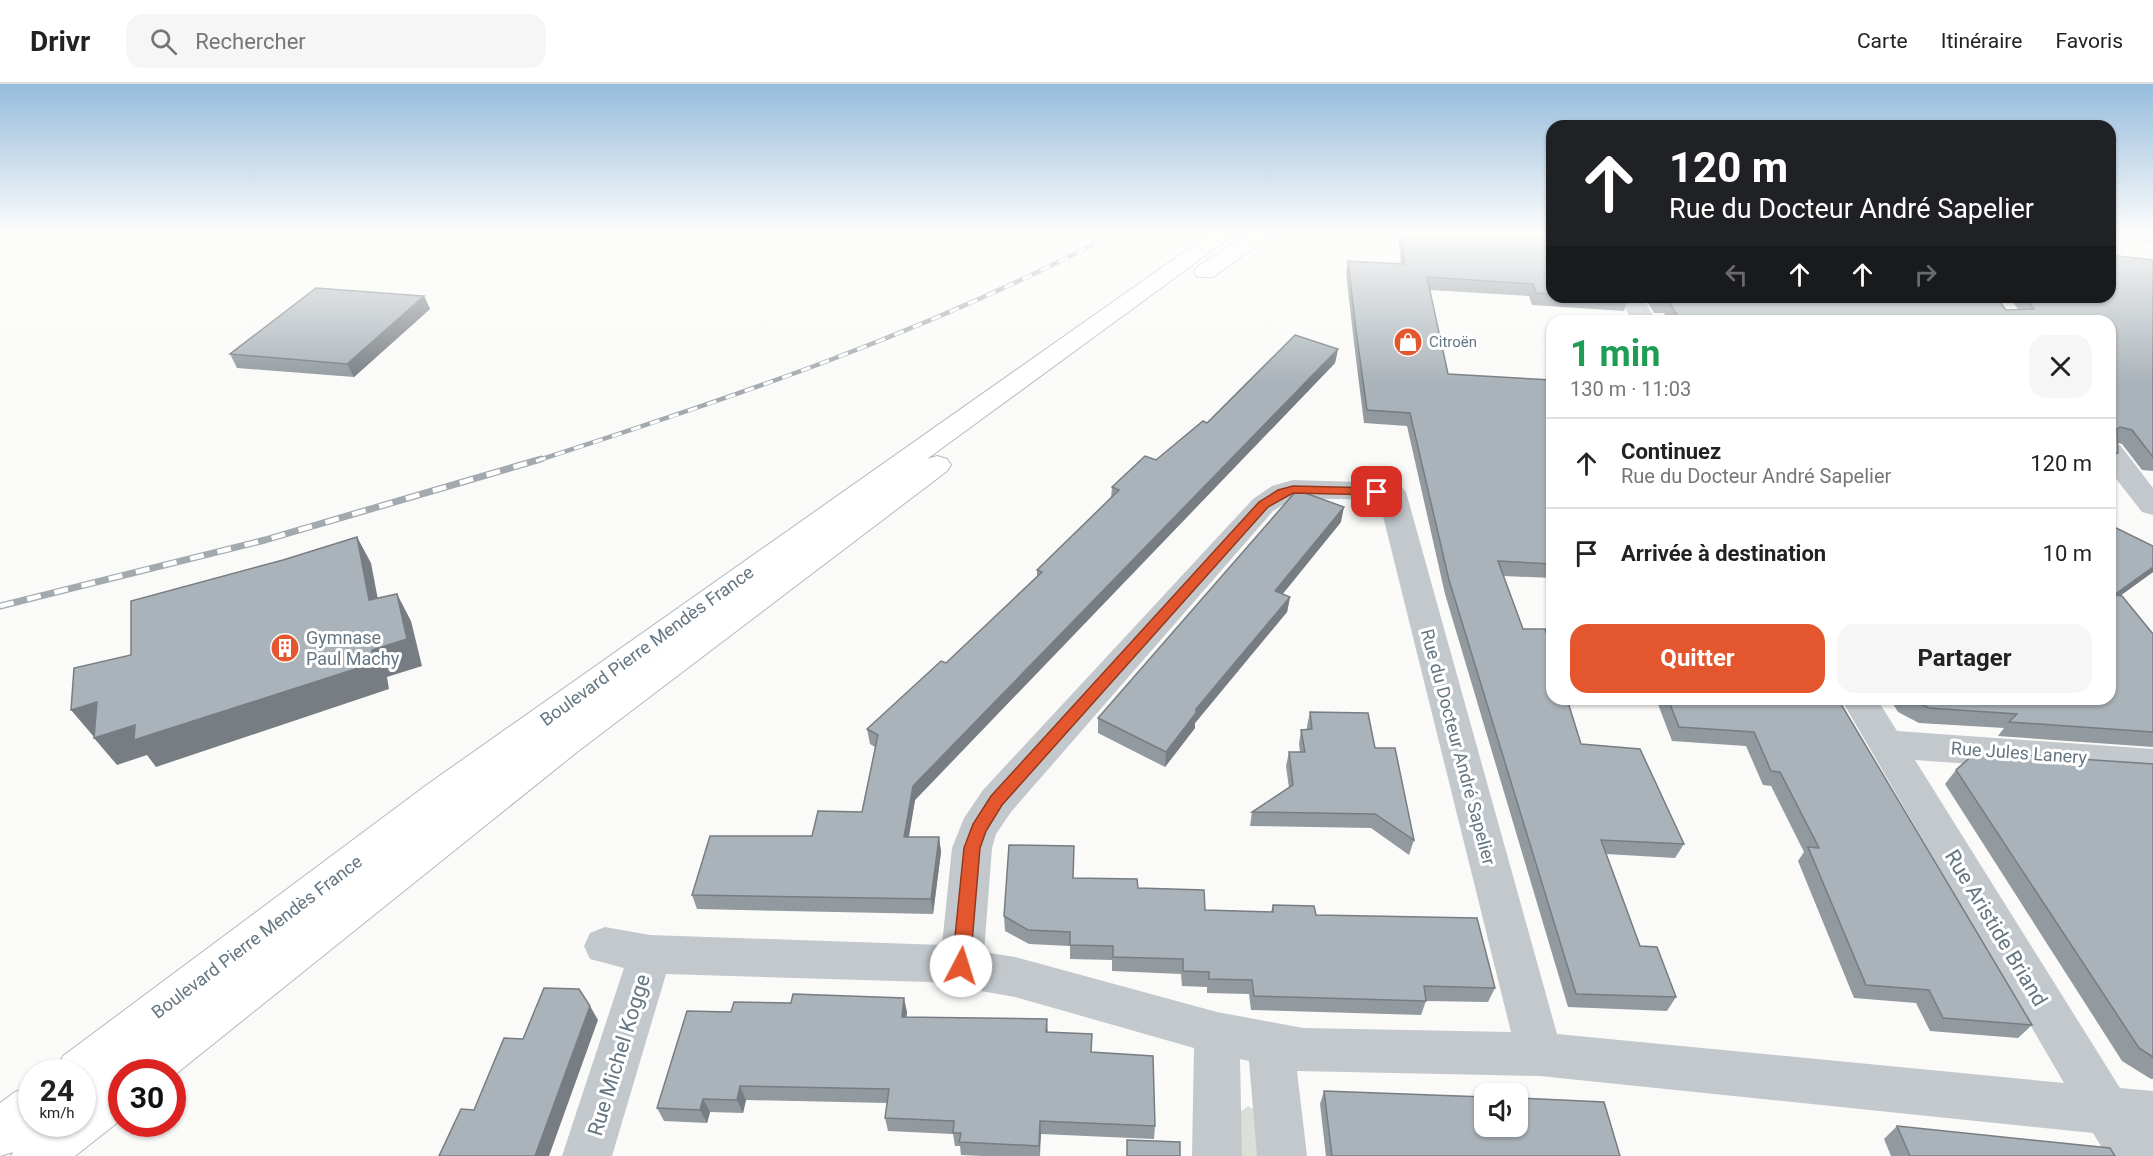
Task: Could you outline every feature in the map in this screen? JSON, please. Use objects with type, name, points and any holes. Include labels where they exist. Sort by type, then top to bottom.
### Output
[{"type":"main road","name":"Boulevard Pierre Mendès France","points":[[96,1059],[442,795],[654,640],[1154,283]]},
{"type":"main road","name":"Boulevard Pierre Mendès France","points":[[159,1059],[564,742],[699,640],[933,468],[1193,283]]},
{"type":"main road","points":[[0,1133],[18,1120]]},
{"type":"main road","points":[[36,1156],[60,1137]]},
{"type":"street","points":[[2116,459],[2152,506]]},
{"type":"street","name":"Rue du Docteur André Sapelier","points":[[961,966],[972,848],[978,829],[996,801],[1263,505],[1282,492],[1293,489],[1391,492],[1540,1054]]},
{"type":"street","name":"Rue Aristide Briand","points":[[1863,705],[2134,1156]]},
{"type":"street","name":"Rue Jules Lanery","points":[[1886,744],[2153,763]]},
{"type":"street","points":[[605,946],[650,954],[930,963],[961,966],[1015,977],[1217,1034],[1271,1046],[1303,1050],[1540,1054],[2153,1115]]},
{"type":"street","name":"Rue Michel Kogge","points":[[587,1156],[650,954]]},
{"type":"street","points":[[1217,1034],[1217,1156]]},
{"type":"street","points":[[1271,1046],[1282,1156]]},
{"type":"shaded area","points":[[1248,1106],[1257,1111],[1262,1156],[1242,1156],[1240,1112]]},
{"type":"building","points":[[1351,283],[1428,283],[1448,374],[1546,380],[1546,564],[1498,561],[1523,629],[1545,629],[1546,705],[1569,705],[1581,744],[1640,749],[1684,844],[1601,840],[1640,946],[1657,947],[1676,997],[1576,994],[1449,580],[1410,413],[1367,410]]},
{"type":"building","points":[[1518,283],[1546,283],[1546,294],[1536,293],[1533,284]]},
{"type":"building","points":[[2116,283],[2153,283],[2153,457],[2132,430],[2120,427],[2117,429],[2118,453],[2116,453],[2116,315],[1677,315],[1669,303],[2001,303],[2006,310],[2034,309],[2030,303],[2116,303]]},
{"type":"building","points":[[316,288],[424,296],[347,364],[230,354]]},
{"type":"building","points":[[1295,335],[1338,349],[913,786],[904,837],[939,837],[931,899],[692,895],[710,836],[812,836],[818,811],[862,812],[878,735],[867,729],[941,661],[946,663],[1042,572],[1037,570],[1119,490],[1112,487],[1145,456],[1156,460],[1203,421],[1207,423]]},
{"type":"building","points":[[1297,490],[1344,507],[1275,591],[1290,597],[1196,709],[1196,713],[1166,752],[1098,718]]},
{"type":"building","points":[[2116,528],[2153,546],[2153,567],[2116,594]]},
{"type":"building","name":"Gymnase Paul Machy","points":[[357,537],[369,600],[397,594],[407,639],[372,650],[374,663],[134,740],[135,725],[94,738],[97,702],[71,710],[74,668],[131,655],[131,601],[283,560]]},
{"type":"building","points":[[2116,595],[2122,596],[2153,634],[2153,732],[2009,722],[2017,714],[1929,708],[1923,705],[2116,705]]},
{"type":"building","points":[[1670,705],[1842,705],[2032,1025],[1943,1018],[1929,990],[1866,985],[1808,847],[1819,848],[1780,772],[1771,771],[1754,732],[1679,727]]},
{"type":"building","points":[[1310,712],[1368,713],[1375,748],[1395,748],[1414,840],[1375,814],[1252,812],[1293,785],[1289,752],[1305,752],[1301,730],[1312,729]]},
{"type":"building","points":[[1976,752],[2153,764],[2153,1057],[2139,1048],[1956,770]]},
{"type":"building","points":[[1009,845],[1074,846],[1073,878],[1137,879],[1138,888],[1204,890],[1205,910],[1273,912],[1273,905],[1314,906],[1316,915],[1477,918],[1495,988],[1424,986],[1426,1001],[1254,996],[1252,980],[1209,979],[1209,972],[1183,971],[1183,959],[1113,957],[1113,946],[1070,945],[1070,932],[1028,930],[1004,916]]},
{"type":"building","points":[[544,988],[579,989],[590,1006],[535,1156],[439,1156],[461,1109],[474,1110],[504,1038],[523,1039]]},
{"type":"building","points":[[793,994],[904,998],[902,1017],[1047,1019],[1046,1032],[1092,1034],[1091,1052],[1153,1056],[1155,1126],[1040,1121],[1039,1146],[959,1142],[961,1133],[953,1133],[954,1121],[885,1118],[889,1089],[740,1086],[737,1100],[703,1099],[700,1110],[657,1108],[687,1011],[731,1012],[734,1002],[791,1003]]},
{"type":"building","points":[[1324,1091],[1474,1097],[1474,1137],[1528,1137],[1528,1098],[1604,1102],[1620,1156],[1332,1156]]},
{"type":"building","points":[[1897,1126],[2110,1148],[2115,1156],[1910,1156]]},
{"type":"building","points":[[1127,1140],[1180,1142],[1180,1156],[1127,1156]]},
{"type":"railway","points":[[536,461],[758,387],[831,360],[1013,283]]},
{"type":"railway","points":[[0,606],[265,540],[541,459]]},
{"type":"place","name":"Citroën","points":[[1408,342]]},
{"type":"place","name":"Gymnase Paul Machy","points":[[285,648]]},
{"type":"route","points":[[961,966],[972,848],[978,829],[996,801],[1263,505],[1282,492],[1293,489],[1377,492]]}]
